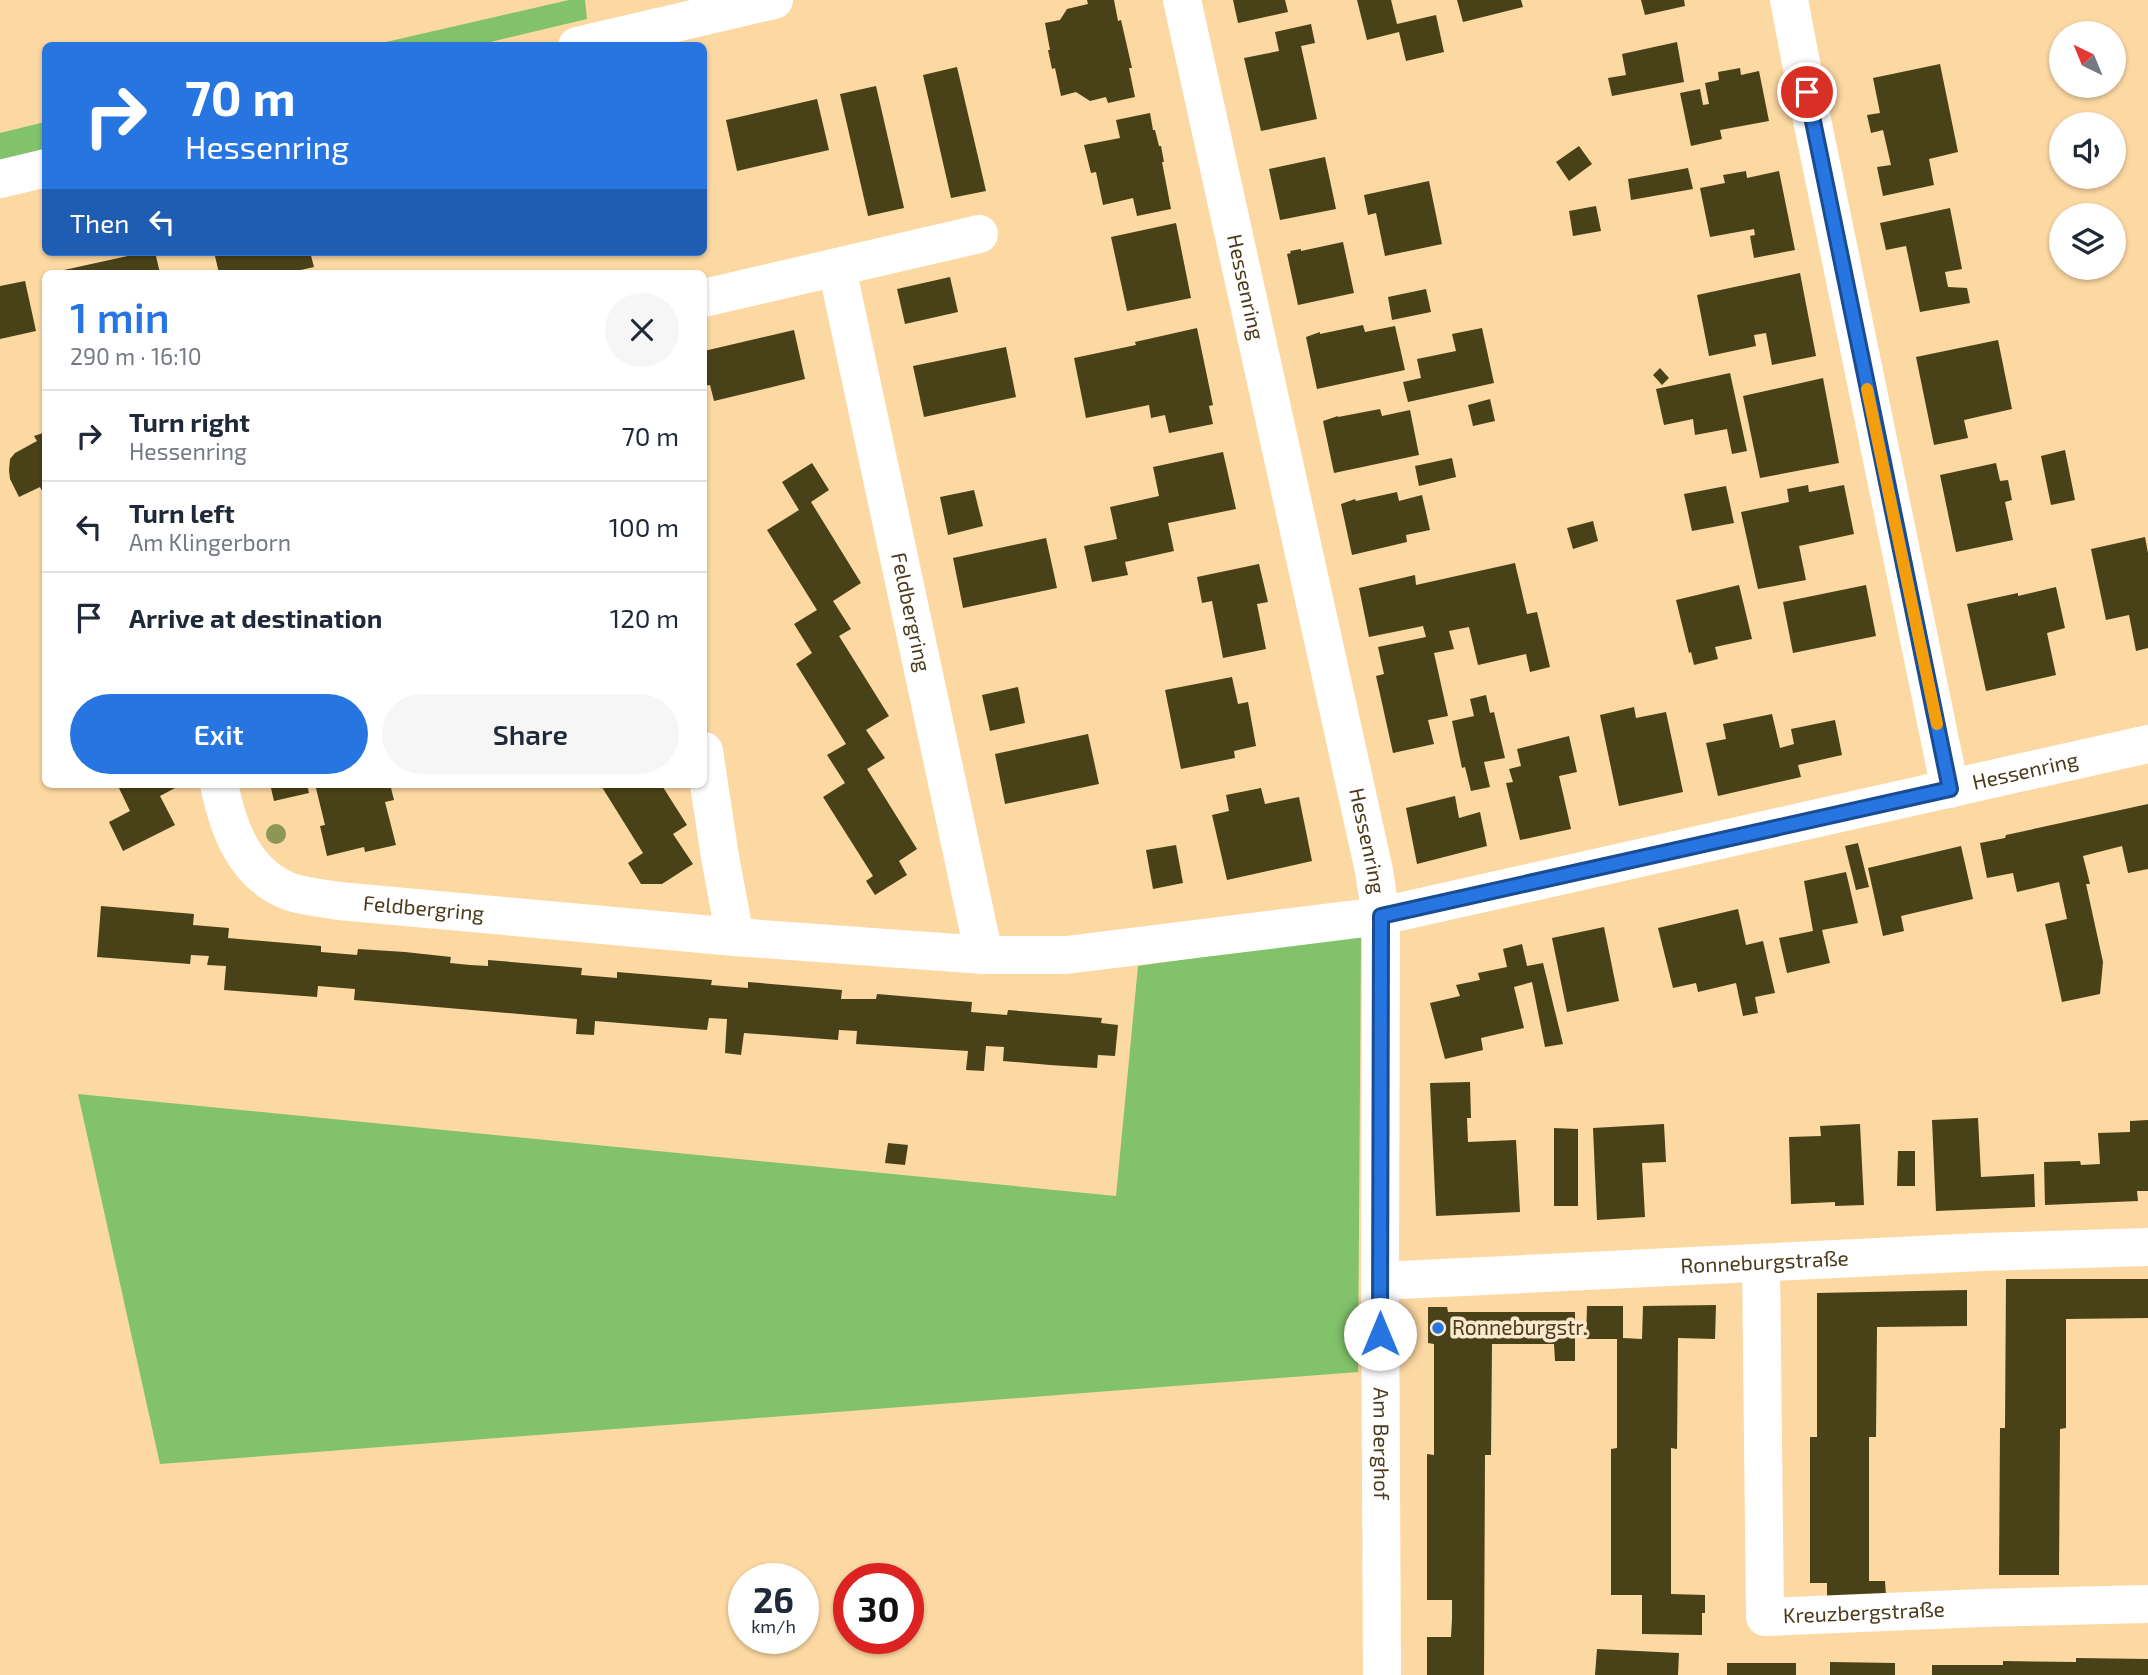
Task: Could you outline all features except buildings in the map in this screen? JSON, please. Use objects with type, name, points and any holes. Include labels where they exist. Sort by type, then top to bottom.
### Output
[{"type":"street","points":[[594,42],[774,0]]},
{"type":"street","name":"Hessenring","points":[[1182,0],[1374,871],[1381,916],[2148,744]]},
{"type":"street","points":[[1789,0],[1950,789]]},
{"type":"street","points":[[0,178],[42,169]]},
{"type":"street","points":[[707,297],[979,234]]},
{"type":"street","name":"Feldbergring","points":[[837,268],[984,955]]},
{"type":"street","points":[[707,770],[734,937]]},
{"type":"street","name":"Feldbergring","points":[[220,788],[231,831],[250,863],[288,891],[339,901],[734,937],[984,955],[1066,955],[1381,916]]},
{"type":"street","name":"Am Berghof","points":[[1381,916],[1382,1675]]},
{"type":"street","name":"Ronneburgstraße","points":[[1380,1281],[2148,1247]]},
{"type":"street","name":"Kreuzbergstraße","points":[[1760,1263],[1765,1617],[2148,1604]]},
{"type":"green space","points":[[569,0],[585,0],[587,19],[491,42],[386,42]]},
{"type":"green space","points":[[42,123],[42,150],[0,160],[0,133]]},
{"type":"green space","points":[[1361,934],[1358,1372],[160,1464],[78,1094],[1116,1196],[1138,966]]},
{"type":"slow traffic","points":[[1867,389],[1937,724]]},
{"type":"place","name":"Ronneburgstr.","points":[[1438,1328]]},
{"type":"route","points":[[1380,1334],[1381,916],[1950,789],[1807,92]]}]
